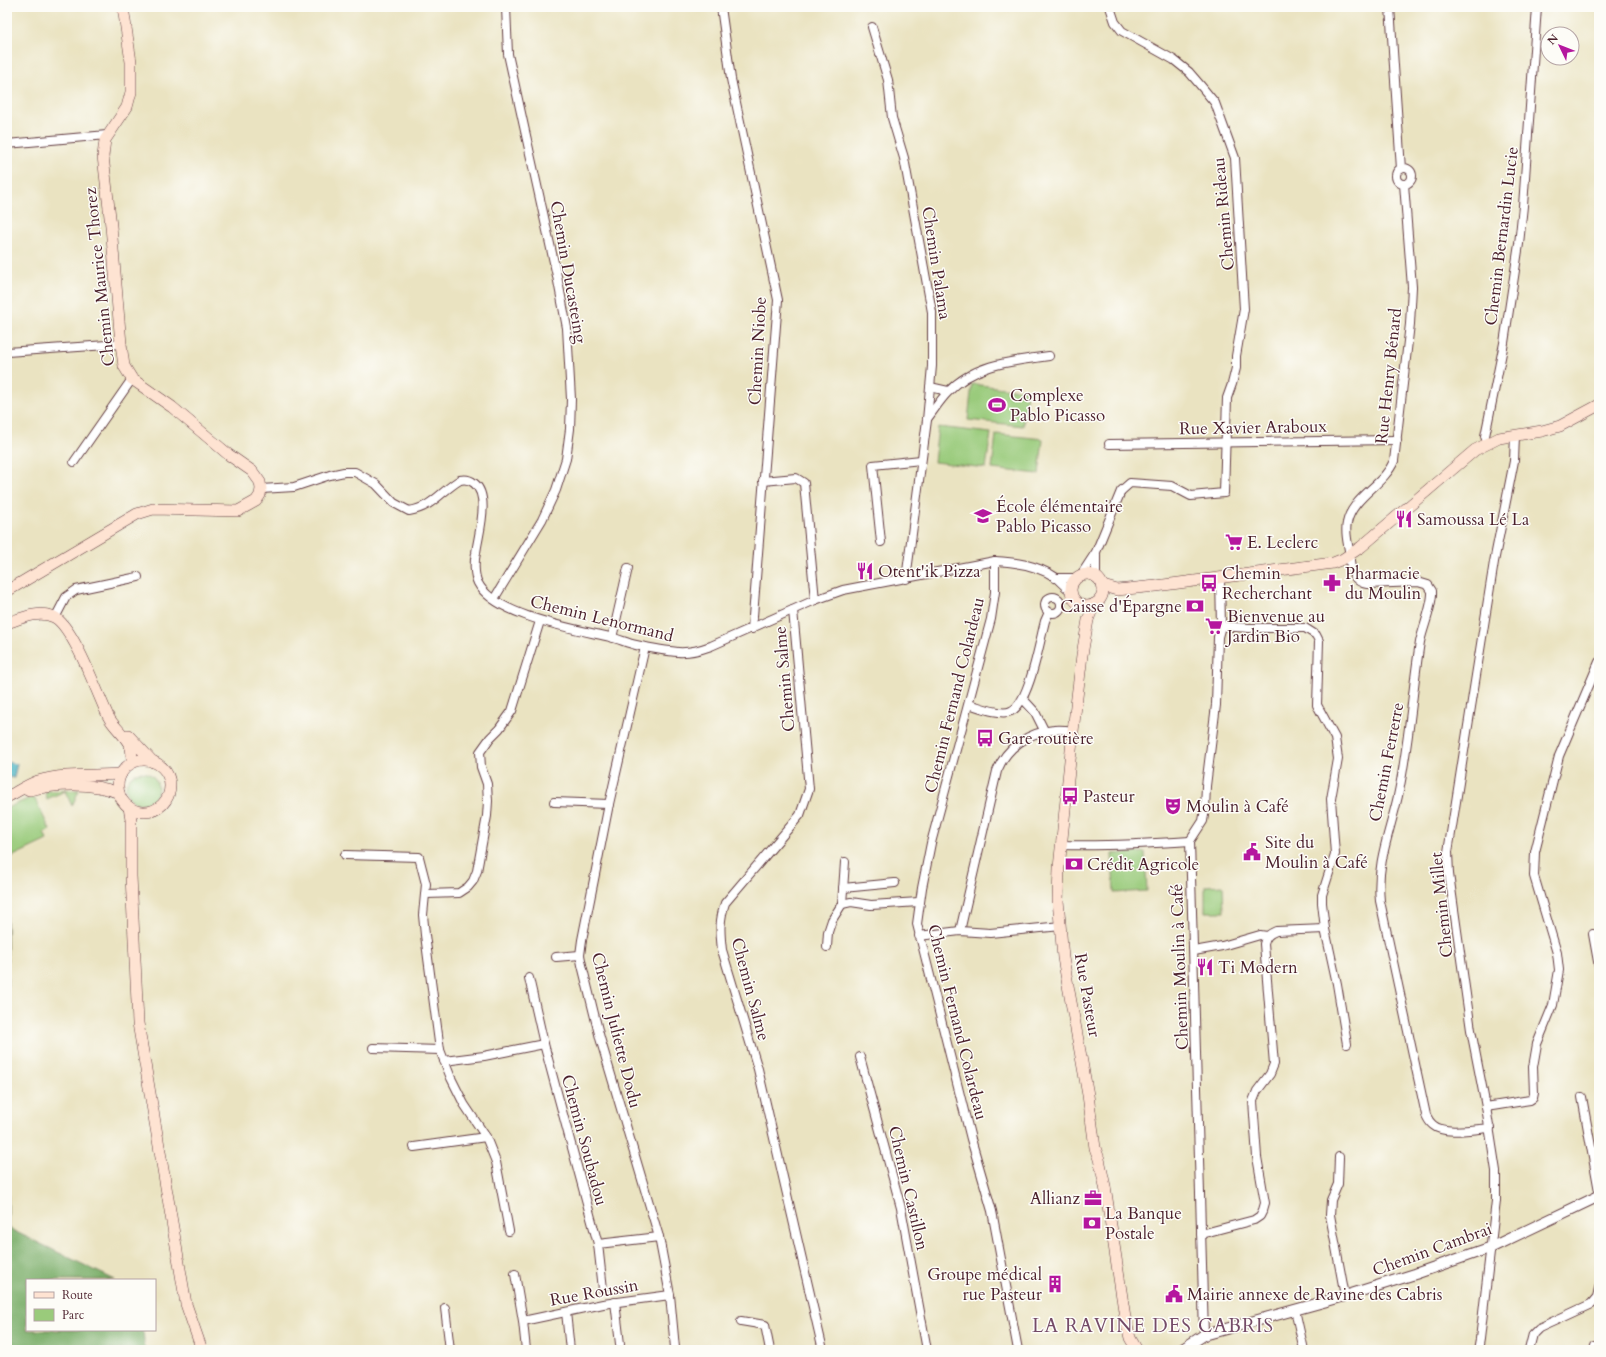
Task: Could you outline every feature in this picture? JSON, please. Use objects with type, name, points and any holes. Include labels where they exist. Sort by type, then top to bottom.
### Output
[{"type":"main road","name":"Chemin Maurice Thorez","points":[[122,7],[131,62],[132,92],[123,114],[107,135],[103,149],[103,156],[124,366],[132,379],[172,407],[229,455],[252,471],[260,482],[261,489]]},
{"type":"main road","points":[[1102,591],[1156,586],[1333,563],[1350,555],[1475,450],[1499,438],[1542,431],[1560,426],[1599,406]]},
{"type":"main road","points":[[7,591],[137,514],[153,510],[238,511],[256,501],[260,495],[261,489]]},
{"type":"main road","points":[[1091,574],[1096,577],[1099,579],[1102,591],[1099,600],[1094,604],[1085,606],[1076,601],[1072,592],[1073,582],[1079,577],[1091,574]]},
{"type":"main road","name":"Rue Pasteur","points":[[1081,604],[1082,655]]},
{"type":"main road","name":"Rue Pasteur","points":[[1094,604],[1088,620],[1082,655],[1061,845],[1058,900],[1063,958],[1088,1095],[1095,1148],[1100,1159],[1105,1186],[1121,1292],[1130,1338],[1129,1350]]},
{"type":"main road","points":[[7,623],[39,614],[55,618],[60,621],[69,633],[109,718],[125,738],[131,749],[132,763]]},
{"type":"main road","points":[[114,725],[131,738],[153,762],[160,766],[169,779],[170,787],[168,795],[158,808],[143,812],[129,808],[124,804],[119,793],[118,783],[121,774],[132,763],[139,761],[153,762]]},
{"type":"main road","points":[[11,795],[36,782],[51,778],[76,775],[121,774]]},
{"type":"main road","points":[[38,788],[51,778]]},
{"type":"main road","points":[[11,795],[38,788],[69,786],[89,786],[119,793]]},
{"type":"main road","points":[[129,808],[131,820],[131,876],[138,1023],[186,1304],[202,1350]]},
{"type":"main road","points":[[131,840],[143,812]]},
{"type":"main road","name":"Rue Pasteur","points":[[1130,1338],[1137,1350]]},
{"type":"street","name":"Chemin Ducasteing","points":[[494,599],[542,520],[556,490],[566,459],[570,429],[567,328],[508,54],[506,7]]},
{"type":"street","name":"Chemin Niobe","points":[[721,7],[731,79],[778,300],[752,629]]},
{"type":"street","name":"Chemin Rideau","points":[[1096,552],[1118,496],[1124,487],[1130,483],[1172,486],[1191,496],[1224,493],[1227,398],[1236,368],[1236,356],[1244,309],[1235,158],[1215,103],[1189,72],[1174,60],[1122,30],[1115,22],[1110,7]]},
{"type":"street","name":"Rue Henry Bénard","points":[[1350,555],[1346,529],[1349,514],[1355,505],[1389,470],[1394,461],[1410,324],[1412,287],[1404,184],[1411,180],[1412,175],[1408,169],[1401,169],[1390,7]]},
{"type":"street","name":"Chemin Bernardin Lucie","points":[[1487,443],[1485,436],[1504,343],[1523,206],[1537,7]]},
{"type":"street","name":"Chemin Palama","points":[[872,27],[888,80],[892,118],[904,158],[932,312],[932,366],[927,420],[906,579]]},
{"type":"street","points":[[7,144],[107,135]]},
{"type":"street","points":[[7,352],[121,344]]},
{"type":"street","points":[[927,420],[948,391],[960,381],[977,371],[1005,362],[1049,356]]},
{"type":"street","points":[[74,462],[132,379]]},
{"type":"street","points":[[930,387],[948,391]]},
{"type":"street","name":"Chemin Millet","points":[[1478,1350],[1492,1247],[1497,1186],[1490,1128],[1471,1030],[1449,874],[1448,852],[1494,562],[1514,461],[1515,435]]},
{"type":"street","name":"Rue Xavier Araboux","points":[[1109,444],[1397,440]]},
{"type":"street","points":[[881,542],[873,466],[922,460]]},
{"type":"street","name":"Chemin Lenormand","points":[[261,489],[294,487],[330,475],[344,472],[355,472],[376,484],[394,503],[409,511],[420,509],[430,504],[460,480],[470,480],[477,486],[482,499],[482,520],[475,554],[475,573],[478,583],[485,592],[514,611],[540,621],[646,647],[679,652],[693,652],[711,646],[815,600],[843,590],[995,561],[1017,562],[1037,568],[1055,578],[1072,592]]},
{"type":"street","points":[[763,481],[796,478],[804,483],[815,600]]},
{"type":"street","points":[[1079,577],[1096,552]]},
{"type":"street","points":[[1096,552],[1096,577]]},
{"type":"street","name":"Chemin Ferrerre","points":[[1350,555],[1353,575],[1360,583],[1418,582],[1428,585],[1432,592],[1420,641],[1412,713],[1398,796],[1379,871],[1380,901],[1426,1115],[1431,1124],[1440,1129],[1463,1130],[1490,1128]]},
{"type":"street","name":"Chemin Fernand Colardeau","points":[[995,561],[994,606],[931,844],[917,916],[919,936],[971,1139],[992,1211],[1018,1350]]},
{"type":"street","points":[[612,638],[628,568]]},
{"type":"street","points":[[55,618],[66,597],[76,590],[138,577]]},
{"type":"street","name":"Chemin Lenormand","points":[[1055,578],[1079,577]]},
{"type":"street","points":[[1061,845],[1147,844],[1190,841],[1203,821],[1216,705],[1218,637],[1221,626],[1220,578]]},
{"type":"street","name":"Chemin Salme","points":[[793,610],[809,789],[800,815],[725,903],[720,918],[720,930],[722,950],[758,1069],[823,1350]]},
{"type":"street","points":[[969,704],[1002,713],[1011,711],[1023,699],[1027,690],[1049,612]]},
{"type":"street","points":[[426,894],[459,893],[468,887],[475,876],[487,816],[487,784],[481,767],[480,752],[512,711],[540,621]]},
{"type":"street","points":[[1221,626],[1249,628],[1304,628],[1316,635],[1319,641],[1317,705],[1335,738],[1338,759],[1331,799],[1335,854],[1322,895],[1322,903],[1325,929],[1337,984],[1347,1044]]},
{"type":"street","name":"Chemin Juliette Dodu","points":[[646,647],[610,804],[580,956],[600,1038],[659,1237],[670,1295],[675,1348]]},
{"type":"street","points":[[1486,1107],[1530,1100],[1533,1098],[1533,1067],[1538,1044],[1553,1005],[1559,970],[1557,952],[1534,876],[1535,852],[1559,756],[1599,662]]},
{"type":"street","points":[[1023,699],[1035,712],[1044,732]]},
{"type":"street","points":[[960,931],[997,772],[1001,762],[1007,752],[1034,735],[1054,730],[1073,731]]},
{"type":"street","points":[[554,802],[610,804]]},
{"type":"street","name":"Chemin Moulin à Café","points":[[1190,841],[1204,1335]]},
{"type":"street","points":[[346,855],[419,857],[426,884],[423,915],[440,1050],[450,1078],[464,1104],[486,1137],[496,1162],[508,1231]]},
{"type":"street","points":[[827,947],[828,932],[832,920],[842,904],[845,862]]},
{"type":"street","points":[[843,888],[895,883]]},
{"type":"street","points":[[842,904],[851,902],[871,905],[919,902]]},
{"type":"street","points":[[919,936],[960,931],[990,933],[1061,926]]},
{"type":"street","points":[[1194,951],[1222,946],[1260,935],[1267,936],[1276,931],[1325,929]]},
{"type":"street","points":[[1593,934],[1599,967]]},
{"type":"street","points":[[1201,1234],[1254,1220],[1262,1213],[1265,1203],[1257,1157],[1253,1106],[1254,1096],[1270,1074],[1274,1064],[1264,944],[1267,936]]},
{"type":"street","points":[[556,957],[580,956]]},
{"type":"street","name":"Chemin Soubadou","points":[[529,978],[544,1044],[598,1244],[603,1289]]},
{"type":"street","points":[[444,1061],[484,1056],[544,1044]]},
{"type":"street","points":[[373,1048],[440,1050]]},
{"type":"street","name":"Chemin Castillon","points":[[860,1057],[901,1208],[927,1350]]},
{"type":"street","points":[[1582,1097],[1599,1191]]},
{"type":"street","points":[[414,1147],[486,1137]]},
{"type":"street","points":[[1339,1157],[1338,1184],[1331,1200],[1330,1215],[1345,1296]]},
{"type":"street","name":"Chemin Cambrai","points":[[1180,1350],[1204,1335],[1345,1296],[1415,1274],[1492,1247],[1599,1196]]},
{"type":"street","points":[[598,1244],[659,1237]]},
{"type":"street","points":[[515,1274],[526,1350]]},
{"type":"street","points":[[1529,1350],[1535,1331],[1542,1326],[1591,1304],[1596,1297],[1599,1288]]},
{"type":"street","name":"Rue Roussin","points":[[523,1321],[615,1302],[670,1295]]},
{"type":"street","points":[[615,1302],[620,1344]]},
{"type":"street","points":[[445,1308],[450,1350]]},
{"type":"street","points":[[1295,1310],[1304,1350]]},
{"type":"street","points":[[566,1312],[570,1350]]},
{"type":"street","points":[[741,1321],[765,1325],[770,1350]]},
{"type":"green space","name":"Complexe Pablo Picasso","points":[[972,384],[1027,391],[1023,426],[968,420]]},
{"type":"green space","points":[[938,427],[991,433],[986,468],[934,462]]},
{"type":"green space","points":[[996,434],[1043,439],[1039,474],[992,469]]},
{"type":"green space","points":[[139,772],[145,772],[154,776],[158,788],[154,800],[145,804],[139,804],[130,800],[126,791],[126,785],[130,776]]},
{"type":"green space","points":[[79,790],[72,806],[65,791],[47,799],[45,793],[47,791]]},
{"type":"green space","points":[[30,798],[35,799],[50,830],[44,833],[47,840],[7,859],[7,808]]},
{"type":"green space","points":[[1145,852],[1147,891],[1114,893],[1112,854]]},
{"type":"green space","points":[[1223,885],[1224,912],[1205,912],[1205,886]]},
{"type":"green space","points":[[7,887],[8,1228],[113,1279],[26,1279],[26,1331],[143,1331],[145,1350],[7,1350]]},
{"type":"water","points":[[7,762],[17,764],[14,778],[7,777]]},
{"type":"place","name":"Complexe Pablo Picasso","points":[[997,405]]},
{"type":"place","name":"École élémentaire Pablo Picasso","points":[[983,516]]},
{"type":"place","name":"Samoussa Lé La","points":[[1404,519]]},
{"type":"place","name":"E. Leclerc","points":[[1234,542]]},
{"type":"place","name":"Otent'ik Pizza","points":[[865,571]]},
{"type":"place","name":"Chemin Recherchant","points":[[1209,583]]},
{"type":"place","name":"Pharmacie du Moulin","points":[[1332,583]]},
{"type":"place","name":"Caisse d'Épargne","points":[[1195,606]]},
{"type":"place","name":"Bienvenue au Jardin Bio","points":[[1214,626]]},
{"type":"place","name":"Gare routière","points":[[985,738]]},
{"type":"place","name":"Pasteur","points":[[1070,796]]},
{"type":"place","name":"Moulin à Café","points":[[1173,806]]},
{"type":"place","name":"Site du Moulin à Café","points":[[1252,852]]},
{"type":"place","name":"Crédit Agricole","points":[[1074,864]]},
{"type":"place","name":"Ti Modern","points":[[1205,967]]},
{"type":"place","name":"Allianz","points":[[1093,1198]]},
{"type":"place","name":"La Banque Postale","points":[[1092,1223]]},
{"type":"place","name":"Groupe médical rue Pasteur","points":[[1055,1284]]},
{"type":"place","name":"Mairie annexe de Ravine des Cabris","points":[[1174,1294]]},
{"type":"district","name":"LA RAVINE DES CABRIS","points":[[1153,1325]]}]
